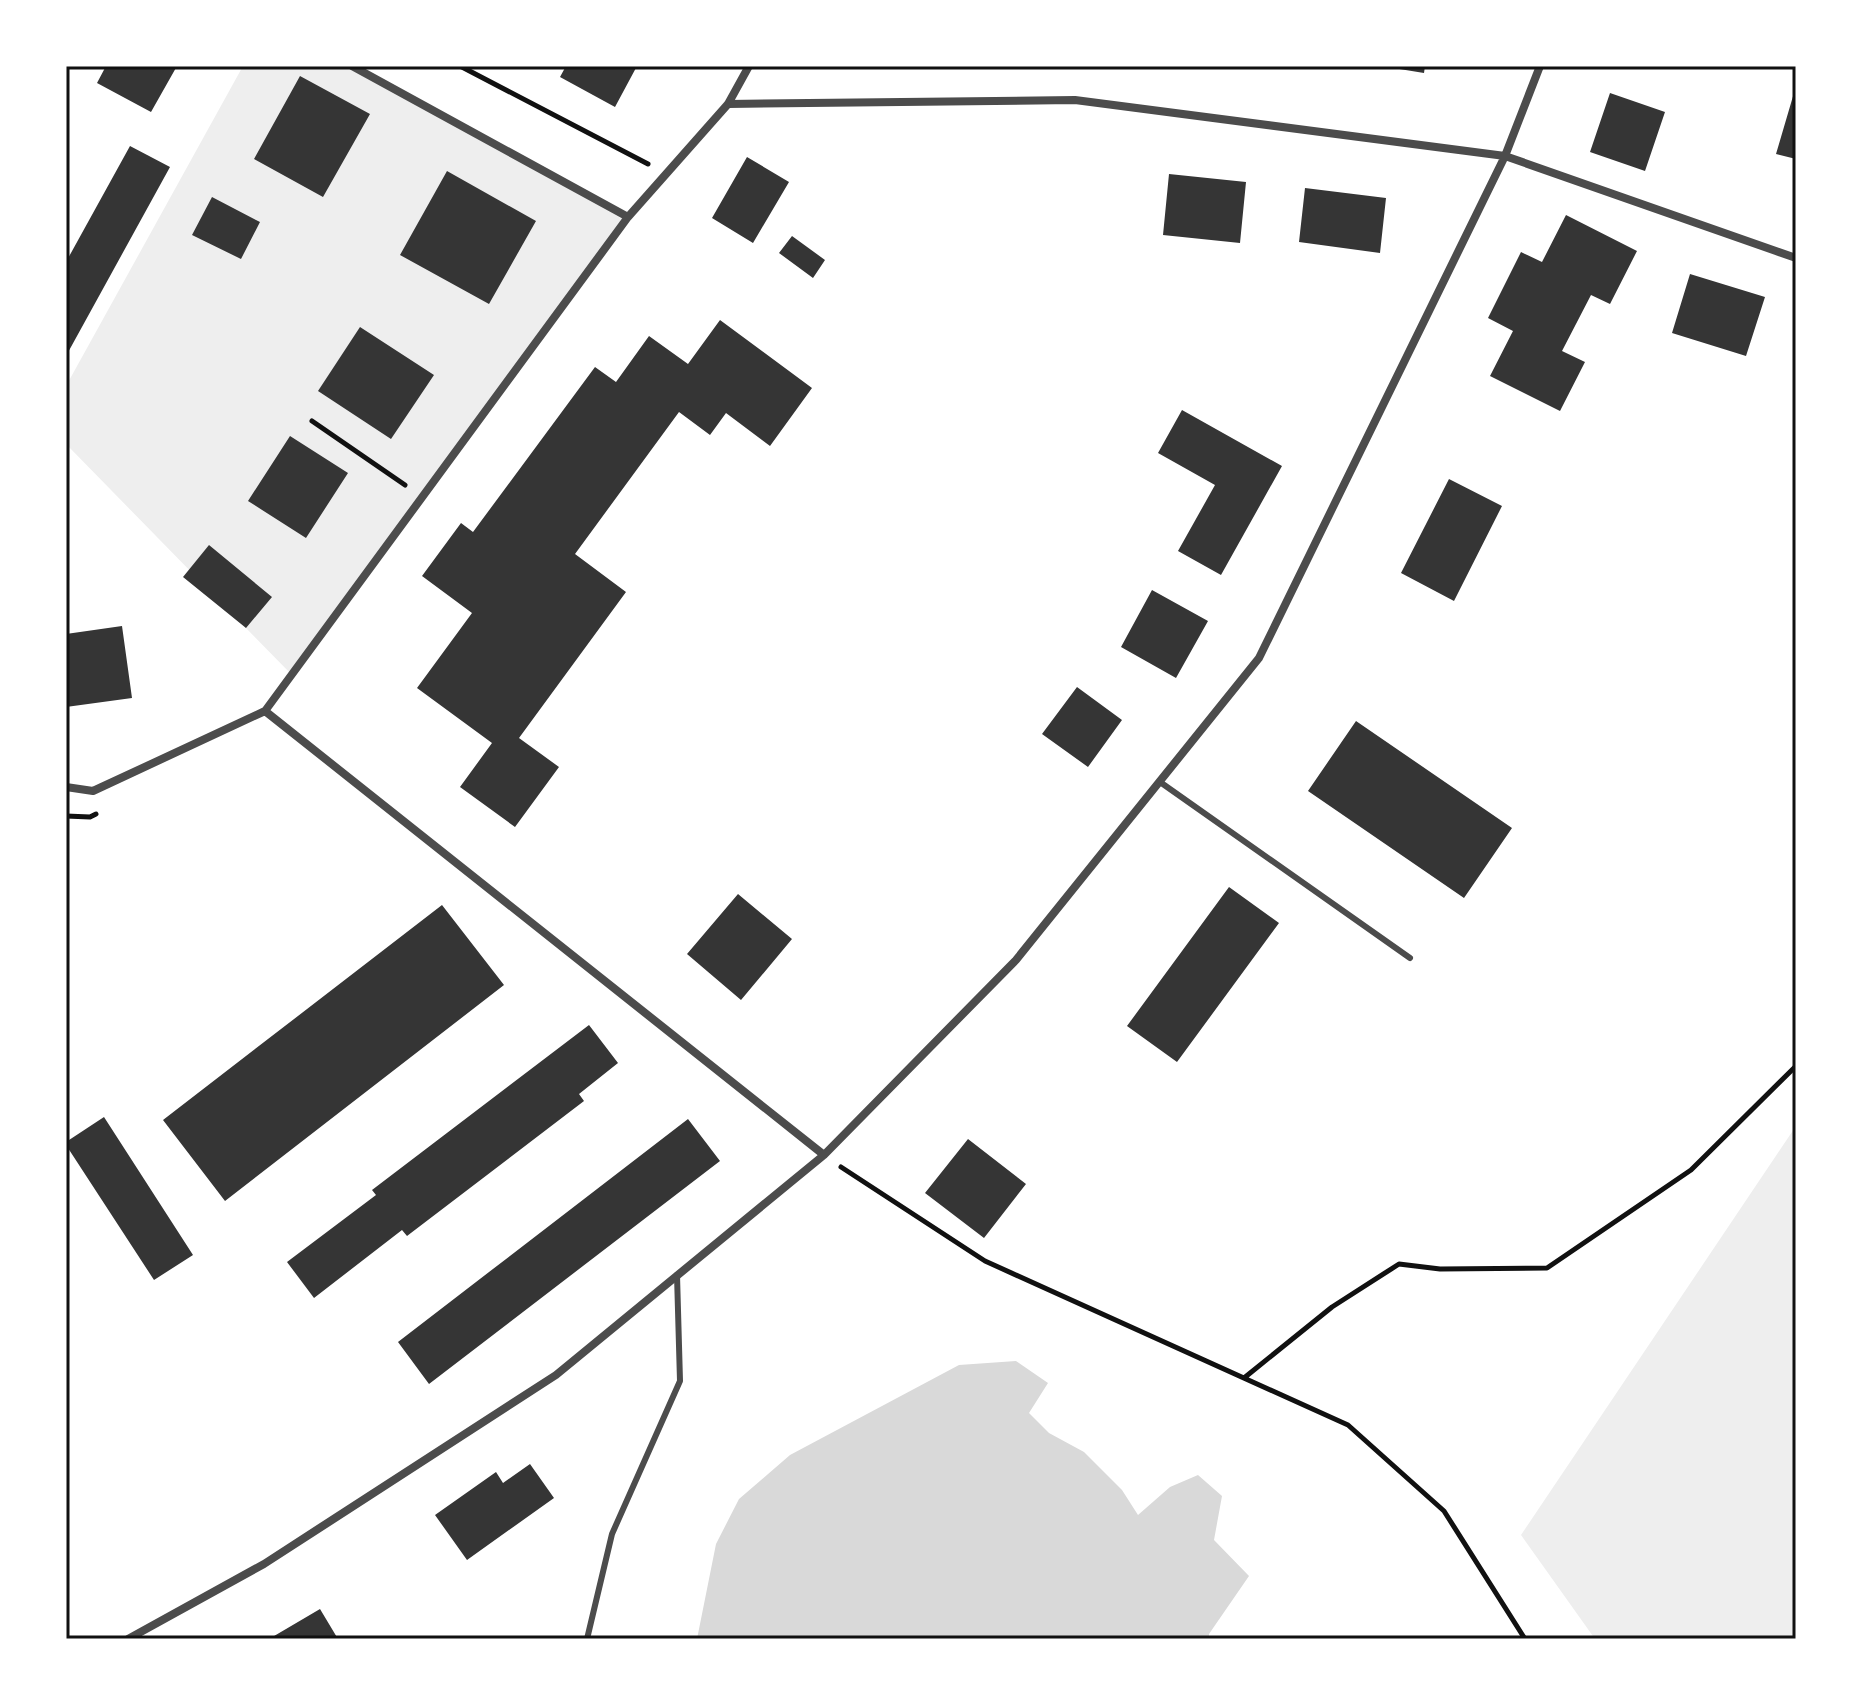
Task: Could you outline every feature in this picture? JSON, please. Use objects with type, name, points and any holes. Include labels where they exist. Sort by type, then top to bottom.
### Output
[{"type":"street","points":[[352,66],[628,217]]},
{"type":"street","points":[[66,787],[93,791],[265,711],[628,217],[728,104],[749,66]]},
{"type":"street","points":[[128,1639],[264,1564],[556,1375],[824,1155],[1016,960],[1259,658],[1505,156],[1540,66]]},
{"type":"street","points":[[728,104],[1075,100],[1505,156],[1796,258]]},
{"type":"street","points":[[265,711],[824,1155]]},
{"type":"lane","points":[[1160,782],[1410,958]]},
{"type":"lane","points":[[587,1639],[612,1534],[680,1381],[677,1275]]},
{"type":"path","points":[[460,66],[666,174]]},
{"type":"path","points":[[312,421],[422,497]]},
{"type":"path","points":[[1244,1378],[1332,1307],[1399,1264],[1440,1269],[1547,1268],[1691,1170],[1796,1066]]},
{"type":"path","points":[[824,1155],[985,1261],[1348,1425],[1444,1511],[1525,1639]]},
{"type":"shaded area","points":[[243,66],[352,66],[628,217],[292,675],[66,444],[66,386]]},
{"type":"shaded area","points":[[1796,1126],[1796,1639],[1595,1639],[1521,1535]]},
{"type":"shaded area","points":[[1016,1361],[1048,1383],[1029,1413],[1049,1433],[1084,1452],[1122,1490],[1138,1515],[1170,1487],[1198,1475],[1222,1496],[1214,1540],[1249,1576],[1209,1634],[1209,1639],[697,1639],[716,1544],[739,1499],[790,1455],[959,1365]]},
{"type":"building","points":[[106,66],[177,66],[151,112],[97,83]]},
{"type":"building","points":[[566,66],[637,66],[615,107],[560,77]]},
{"type":"building","points":[[1381,66],[1425,66],[1424,73]]},
{"type":"building","points":[[300,76],[370,114],[323,197],[254,159]]},
{"type":"building","points":[[1796,86],[1796,159],[1776,154]]},
{"type":"building","points":[[1610,93],[1665,112],[1645,171],[1590,152]]},
{"type":"building","points":[[130,146],[170,167],[66,356],[66,262]]},
{"type":"building","points":[[747,157],[789,182],[753,243],[712,218]]},
{"type":"building","points":[[447,171],[536,221],[489,304],[400,255]]},
{"type":"building","points":[[1169,174],[1246,182],[1240,243],[1163,235]]},
{"type":"building","points":[[1305,188],[1386,198],[1380,253],[1299,242]]},
{"type":"building","points":[[212,197],[260,222],[241,259],[192,235]]},
{"type":"building","points":[[1566,215],[1637,251],[1610,304],[1591,295],[1562,351],[1585,362],[1560,411],[1490,376],[1513,331],[1488,318],[1521,252],[1542,262]]},
{"type":"building","points":[[792,236],[825,260],[813,278],[779,253]]},
{"type":"building","points":[[1690,274],[1765,297],[1746,356],[1672,333]]},
{"type":"building","points":[[720,320],[812,388],[770,446],[726,413],[710,435],[679,412],[575,554],[626,592],[519,738],[559,767],[515,827],[460,787],[492,743],[417,688],[472,613],[422,576],[461,523],[473,532],[595,367],[616,382],[649,336],[688,364]]},
{"type":"building","points":[[360,327],[434,375],[391,439],[318,391]]},
{"type":"building","points":[[1182,410],[1282,466],[1221,575],[1178,551],[1215,485],[1158,453]]},
{"type":"building","points":[[290,436],[348,473],[306,538],[248,501]]},
{"type":"building","points":[[1449,479],[1502,506],[1454,601],[1401,573]]},
{"type":"building","points":[[209,545],[272,597],[246,628],[183,577]]},
{"type":"building","points":[[1152,590],[1208,621],[1176,678],[1121,647]]},
{"type":"building","points":[[122,626],[132,698],[66,707],[66,634]]},
{"type":"building","points":[[1077,687],[1122,720],[1088,767],[1042,734]]},
{"type":"building","points":[[1356,721],[1512,828],[1464,898],[1308,791]]},
{"type":"building","points":[[1229,887],[1279,923],[1177,1062],[1127,1026]]},
{"type":"building","points":[[738,894],[792,939],[741,1000],[687,954]]},
{"type":"building","points":[[442,905],[504,985],[225,1201],[163,1120]]},
{"type":"building","points":[[589,1025],[618,1063],[579,1094],[584,1101],[407,1236],[402,1230],[314,1298],[287,1262],[376,1195],[372,1190]]},
{"type":"building","points":[[104,1117],[193,1255],[154,1280],[66,1145],[66,1142]]},
{"type":"building","points":[[688,1119],[720,1161],[429,1384],[398,1342]]},
{"type":"building","points":[[968,1139],[1026,1184],[984,1238],[925,1193]]},
{"type":"building","points":[[530,1464],[554,1498],[467,1560],[435,1515],[496,1472],[503,1483]]},
{"type":"building","points":[[320,1609],[338,1639],[269,1639]]}]
